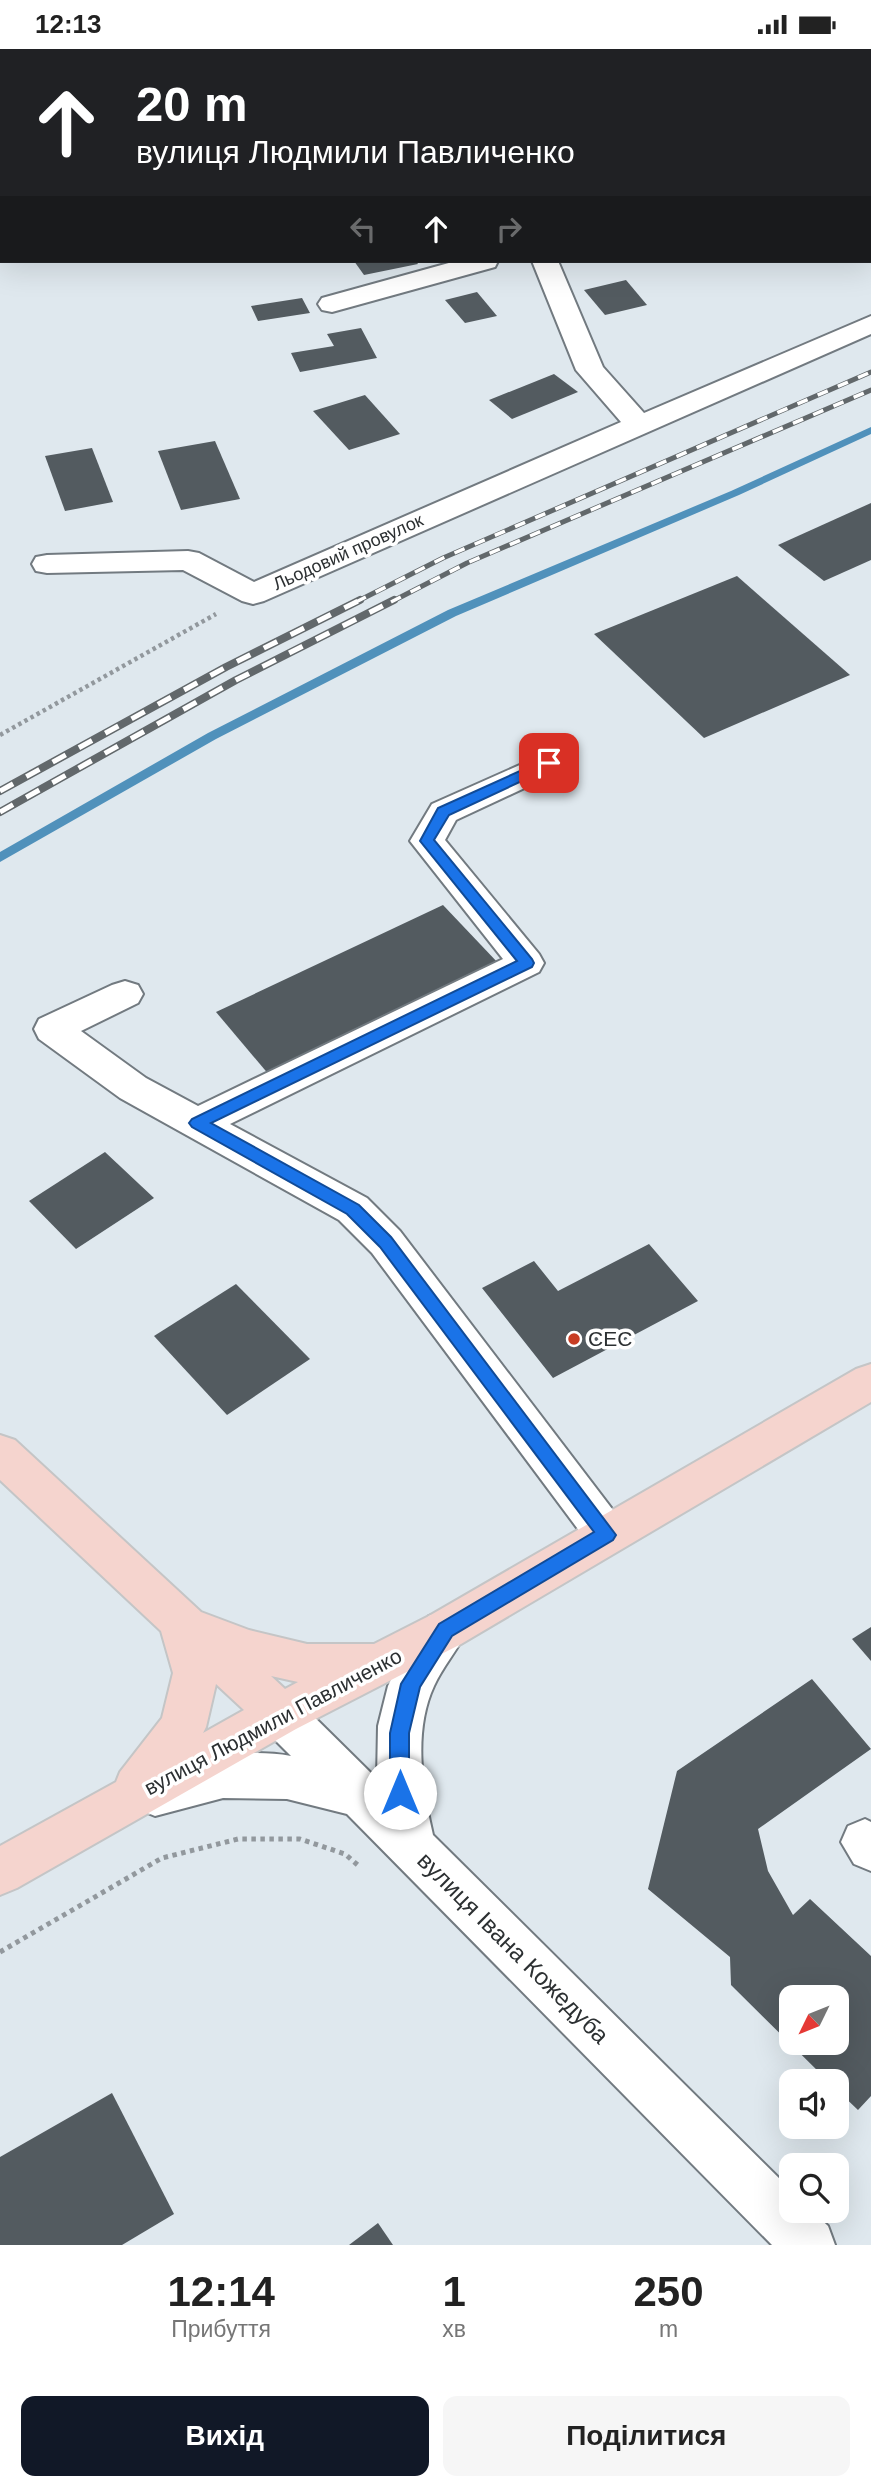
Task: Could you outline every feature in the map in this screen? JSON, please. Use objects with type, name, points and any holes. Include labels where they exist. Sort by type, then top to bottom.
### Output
[{"type":"main road","name":"вулиця Людмили Павличенко","points":[[0,1872],[280,1714],[445,1630],[871,1381]]},
{"type":"main road","name":"вулиця Івана Кожедуба","points":[[0,1453],[280,1714]]},
{"type":"main road","points":[[179,1620],[243,1649],[307,1664],[382,1663]]},
{"type":"main road","points":[[126,1801],[183,1727],[196,1673],[179,1620]]},
{"type":"street","points":[[332,305],[478,263]]},
{"type":"street","points":[[546,263],[590,370],[640,426]]},
{"type":"street","name":"Льодовий провулок","points":[[47,564],[188,560],[253,594],[871,324]]},
{"type":"street","points":[[197,1123],[526,963],[427,841],[443,812],[549,763]]},
{"type":"street","points":[[125,994],[52,1029],[133,1088],[353,1209],[386,1242],[607,1535]]},
{"type":"street","points":[[412,1847],[400,1793],[399,1733],[411,1684],[445,1630]]},
{"type":"street","name":"вулиця Івана Кожедуба","points":[[280,1714],[809,2245]]},
{"type":"street","points":[[126,1801],[223,1776],[286,1776],[360,1795]]},
{"type":"path","points":[[0,735],[253,594]]},
{"type":"path","points":[[0,1952],[162,1858],[238,1839],[300,1839],[345,1854],[366,1873]]},
{"type":"building","points":[[355,263],[418,264],[364,275]]},
{"type":"building","points":[[626,280],[647,305],[605,315],[584,290]]},
{"type":"building","points":[[477,292],[497,316],[465,323],[445,300]]},
{"type":"building","points":[[302,298],[310,313],[258,321],[251,306]]},
{"type":"building","points":[[361,328],[377,358],[300,372],[291,353],[334,346],[327,334]]},
{"type":"building","points":[[554,374],[578,392],[512,419],[489,400]]},
{"type":"building","points":[[365,395],[400,434],[349,450],[313,411]]},
{"type":"building","points":[[215,441],[240,499],[181,510],[158,451]]},
{"type":"building","points":[[92,448],[113,502],[65,511],[45,456]]},
{"type":"building","points":[[871,503],[871,560],[824,581],[778,545]]},
{"type":"building","points":[[737,576],[850,675],[704,738],[594,634]]},
{"type":"building","points":[[443,905],[499,964],[270,1076],[216,1012]]},
{"type":"building","points":[[105,1152],[154,1198],[76,1249],[29,1201]]},
{"type":"building","name":"СЕС","points":[[649,1244],[698,1301],[553,1378],[482,1288],[534,1261],[558,1291]]},
{"type":"building","points":[[236,1284],[310,1359],[227,1415],[154,1336]]},
{"type":"building","points":[[871,1627],[871,1661],[852,1639]]},
{"type":"building","points":[[812,1679],[871,1749],[758,1829],[768,1871],[793,1915],[810,1899],[871,1956],[871,2096],[858,2110],[849,2101],[849,2069],[816,2069],[802,2055],[849,2055],[849,1985],[779,1985],[779,2033],[731,1985],[730,1957],[648,1889],[677,1771]]},
{"type":"building","points":[[112,2093],[174,2214],[122,2245],[0,2245],[0,2157]]},
{"type":"building","points":[[378,2223],[393,2245],[349,2245]]},
{"type":"waterway","points":[[0,858],[212,736],[452,613],[735,493],[871,430]]},
{"type":"railway","points":[[356,602],[443,558],[871,372]]},
{"type":"railway","points":[[391,602],[467,563],[871,390]]},
{"type":"railway","points":[[356,602],[360,600]]},
{"type":"railway","points":[[0,812],[236,680],[394,600]]},
{"type":"railway","points":[[0,791],[226,667],[356,602]]},
{"type":"place","name":"СЕС","points":[[574,1339]]},
{"type":"route","points":[[400,1793],[399,1733],[411,1684],[445,1630],[607,1535],[386,1242],[353,1209],[197,1123],[526,963],[427,841],[443,812],[549,763]]}]
